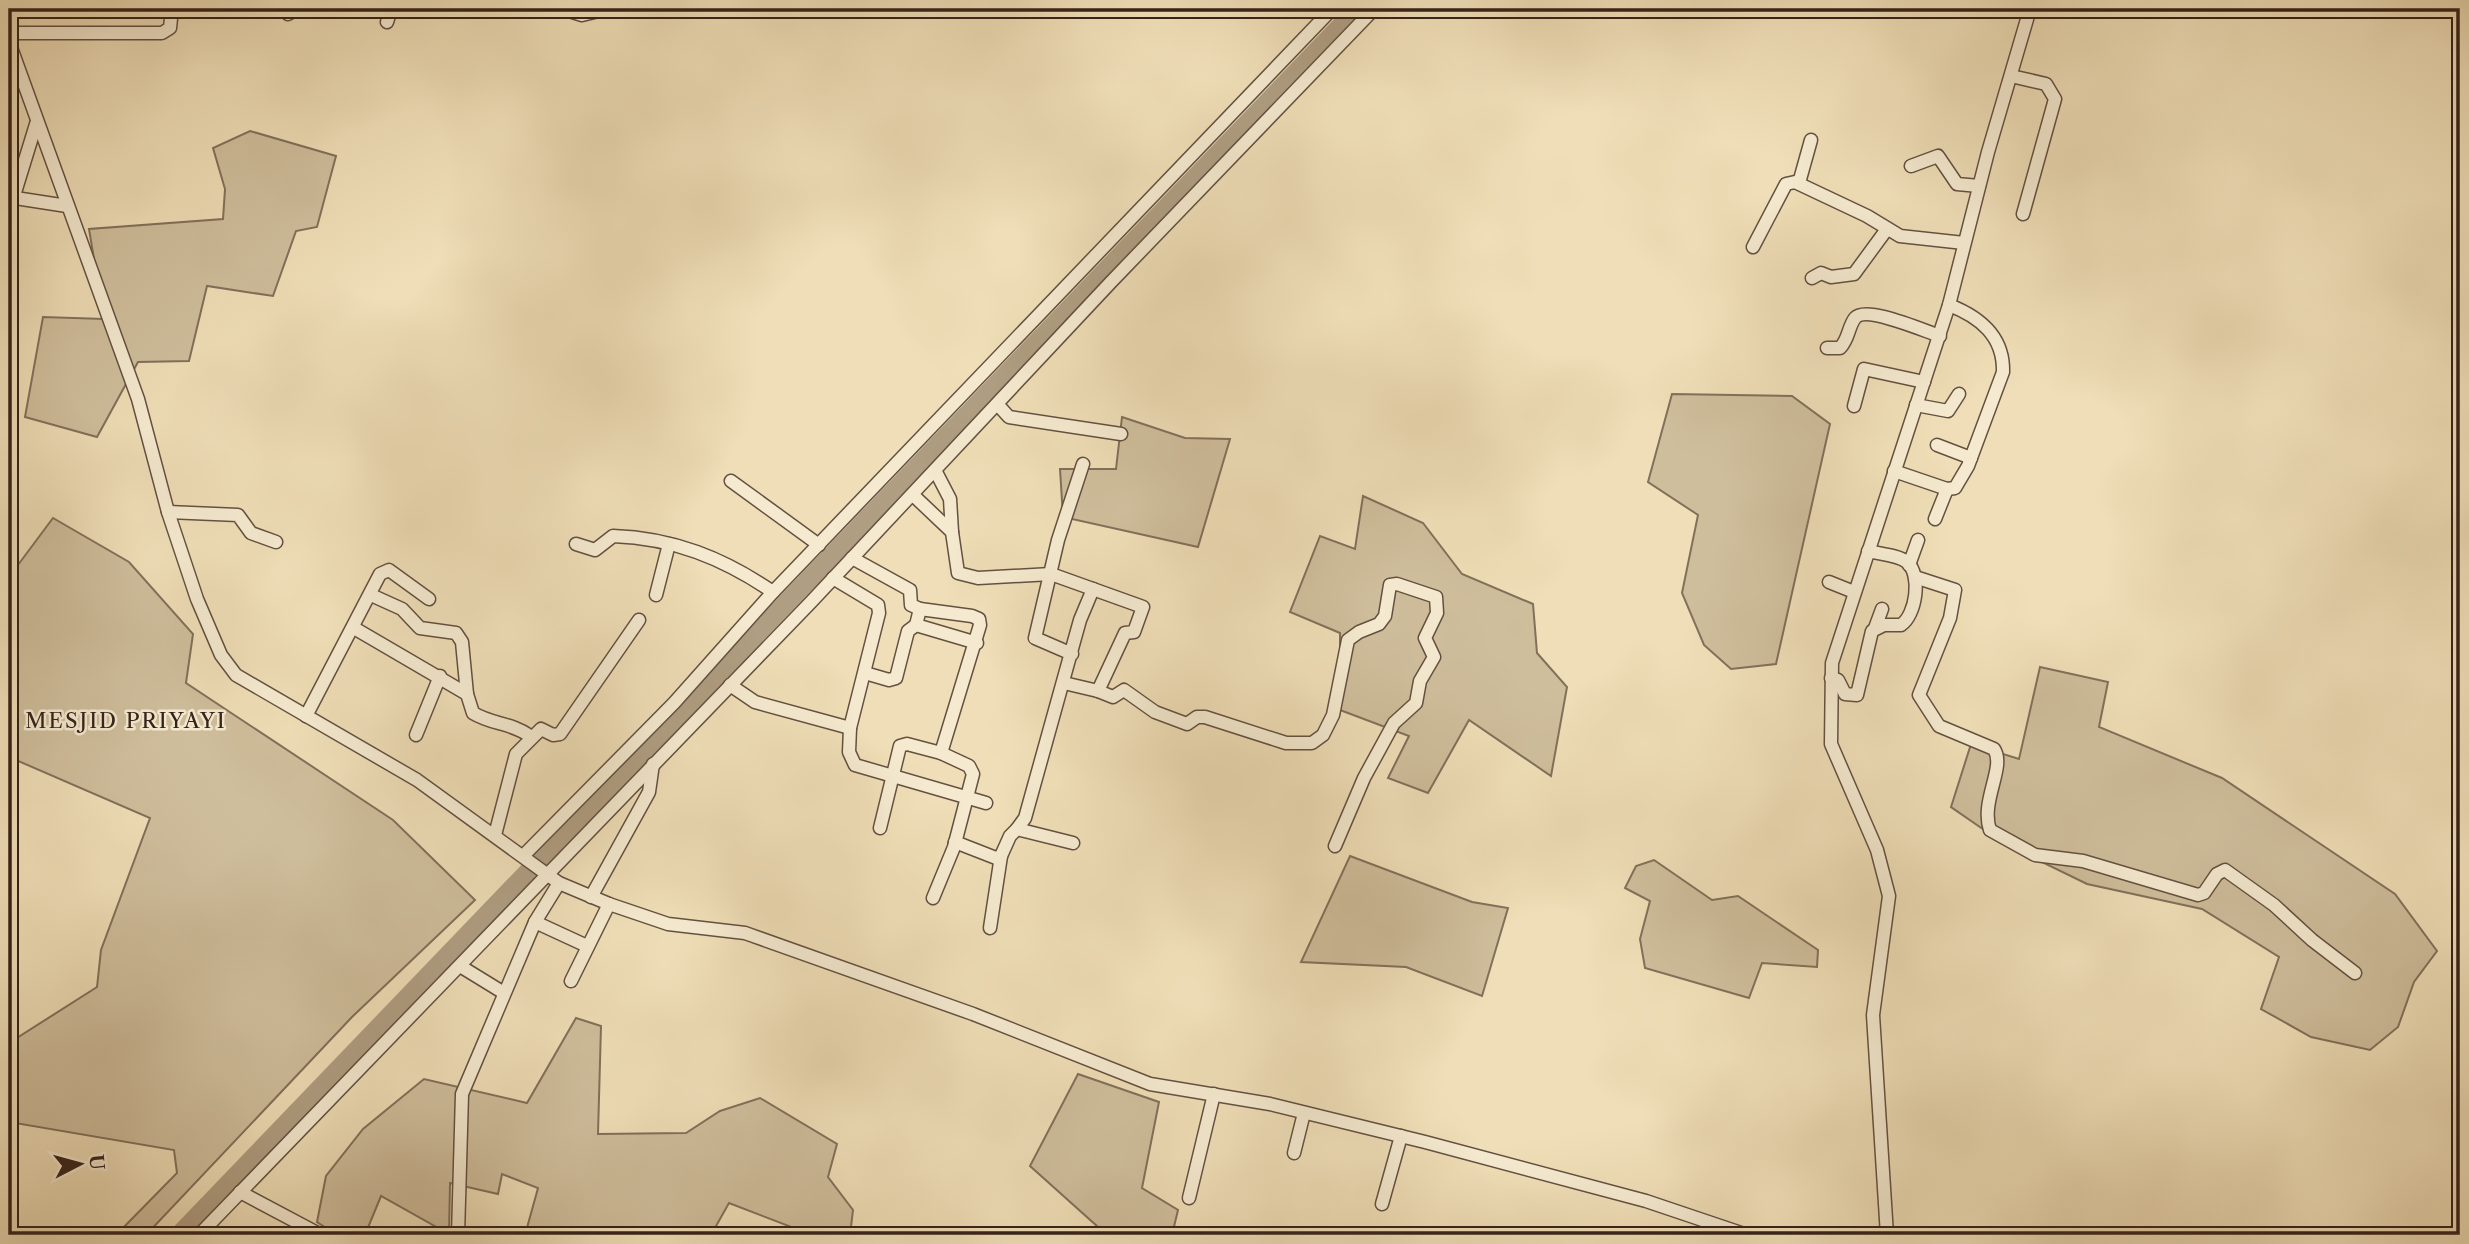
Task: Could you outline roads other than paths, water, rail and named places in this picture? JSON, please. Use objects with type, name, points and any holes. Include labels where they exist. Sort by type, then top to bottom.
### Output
[{"type":"street","points":[[9,33],[162,33],[170,28],[172,9]]},
{"type":"street","points":[[387,22],[391,9]]},
{"type":"street","points":[[563,9],[582,15],[607,9]]},
{"type":"street","points":[[525,857],[674,703],[772,592],[1332,9]]},
{"type":"street","points":[[199,1235],[550,877],[653,764],[936,472],[1111,282],[1374,9]]},
{"type":"street","points":[[1887,1235],[1873,1015],[1889,896],[1877,850],[1831,744],[1831,678],[1836,646],[1950,305],[1979,186],[2030,9]]},
{"type":"street","points":[[9,42],[138,399],[168,512],[197,599],[228,668],[418,780],[550,877],[609,904],[668,924],[745,933],[973,1014],[1150,1084],[1214,1094],[1402,1136],[1646,1201],[1747,1235]]},
{"type":"street","points":[[2011,76],[2046,85],[2052,89],[2054,99],[2022,214]]},
{"type":"street","points":[[9,212],[10,197],[37,121]]},
{"type":"street","points":[[1799,183],[1811,141]]},
{"type":"street","points":[[1911,166],[1938,156],[1957,184],[1979,186]]},
{"type":"street","points":[[1753,247],[1786,184],[1799,183],[1900,236],[1964,243]]},
{"type":"street","points":[[10,197],[67,206]]},
{"type":"street","points":[[1812,278],[1821,273],[1831,277],[1854,274],[1887,229]]},
{"type":"street","points":[[1894,471],[1947,489],[1955,488],[1971,458],[2003,372],[2003,361],[1988,327],[1968,312],[1950,305]]},
{"type":"street","points":[[1828,348],[1840,348],[1846,342],[1855,318],[1862,313],[1874,313],[1940,336]]},
{"type":"street","points":[[1854,406],[1864,369],[1924,382]]},
{"type":"street","points":[[1916,405],[1948,411],[1959,394]]},
{"type":"street","points":[[998,405],[1009,417],[1121,434]]},
{"type":"street","points":[[1937,445],[1971,458]]},
{"type":"street","points":[[1072,654],[1035,638],[1058,540],[1083,464]]},
{"type":"street","points":[[936,472],[950,499],[958,573],[978,578],[1051,574],[1144,609],[1134,632],[1125,633],[1098,691]]},
{"type":"street","points":[[731,481],[819,545]]},
{"type":"street","points":[[1935,519],[1947,489]]},
{"type":"street","points":[[913,495],[952,532]]},
{"type":"street","points":[[168,512],[238,515],[251,533],[276,542]]},
{"type":"street","points":[[576,544],[595,550],[613,536],[668,544],[722,561],[772,592]]},
{"type":"street","points":[[1875,628],[1901,625],[1907,621],[1913,603],[1912,571],[1918,540]]},
{"type":"street","points":[[656,596],[668,544]]},
{"type":"street","points":[[1868,551],[1905,561],[1912,571],[1955,590],[1950,618],[1919,695],[1939,726],[1994,749],[1997,754],[1999,765],[1986,805],[1990,830],[2035,855],[2083,860],[2198,895],[2204,893],[2217,874],[2225,870],[2356,974]]},
{"type":"street","points":[[852,558],[910,590],[911,604],[920,609],[979,619],[977,643],[941,753]]},
{"type":"street","points":[[306,716],[380,574],[389,570],[429,599]]},
{"type":"street","points":[[833,578],[878,606],[865,673],[850,728],[849,752],[855,765],[891,778],[986,803]]},
{"type":"street","points":[[1829,582],[1854,592]]},
{"type":"street","points":[[1064,683],[1114,697],[1124,690],[1155,712],[1187,724],[1197,717],[1205,717],[1286,743],[1312,743],[1323,736],[1333,715],[1348,640],[1379,624],[1385,616],[1390,585],[1397,584],[1436,597],[1437,613],[1425,638],[1434,657],[1420,681],[1420,693],[1416,703],[1394,723],[1364,778],[1335,846]]},
{"type":"street","points":[[990,928],[1001,856],[1010,836],[1025,818],[1080,620],[1093,589]]},
{"type":"street","points":[[371,595],[402,608],[420,628],[456,633],[461,642],[467,694],[473,713],[492,723],[515,726],[530,736]]},
{"type":"street","points":[[865,673],[889,680],[896,678],[908,631],[916,625],[920,609]]},
{"type":"street","points":[[1831,678],[1838,680],[1845,694],[1858,694],[1866,648],[1882,609]]},
{"type":"street","points":[[495,835],[516,754],[530,736],[541,729],[553,735],[560,734],[639,620]]},
{"type":"street","points":[[916,625],[977,643]]},
{"type":"street","points":[[354,628],[467,694]]},
{"type":"street","points":[[416,735],[440,676]]},
{"type":"street","points":[[730,685],[755,702],[850,728]]},
{"type":"street","points":[[880,828],[884,821],[891,778],[903,744],[941,753],[973,770],[955,842],[933,898]]},
{"type":"street","points":[[591,897],[649,792],[653,764]]},
{"type":"street","points":[[1017,829],[1073,843]]},
{"type":"street","points":[[955,842],[995,858],[1001,856]]},
{"type":"street","points":[[458,1235],[462,1094],[535,922],[550,877]]},
{"type":"street","points":[[570,981],[609,904]]},
{"type":"street","points":[[535,922],[587,946]]},
{"type":"street","points":[[460,966],[503,993]]},
{"type":"street","points":[[1189,1198],[1214,1094]]},
{"type":"street","points":[[1294,1153],[1304,1113]]},
{"type":"street","points":[[1381,1204],[1402,1136]]},
{"type":"street","points":[[240,1192],[285,1219],[321,1235]]},
{"type":"waterway","points":[[179,1235],[1357,9]]},
{"type":"district","name":"MESJID PRIYAYI","points":[[126,721]]}]
